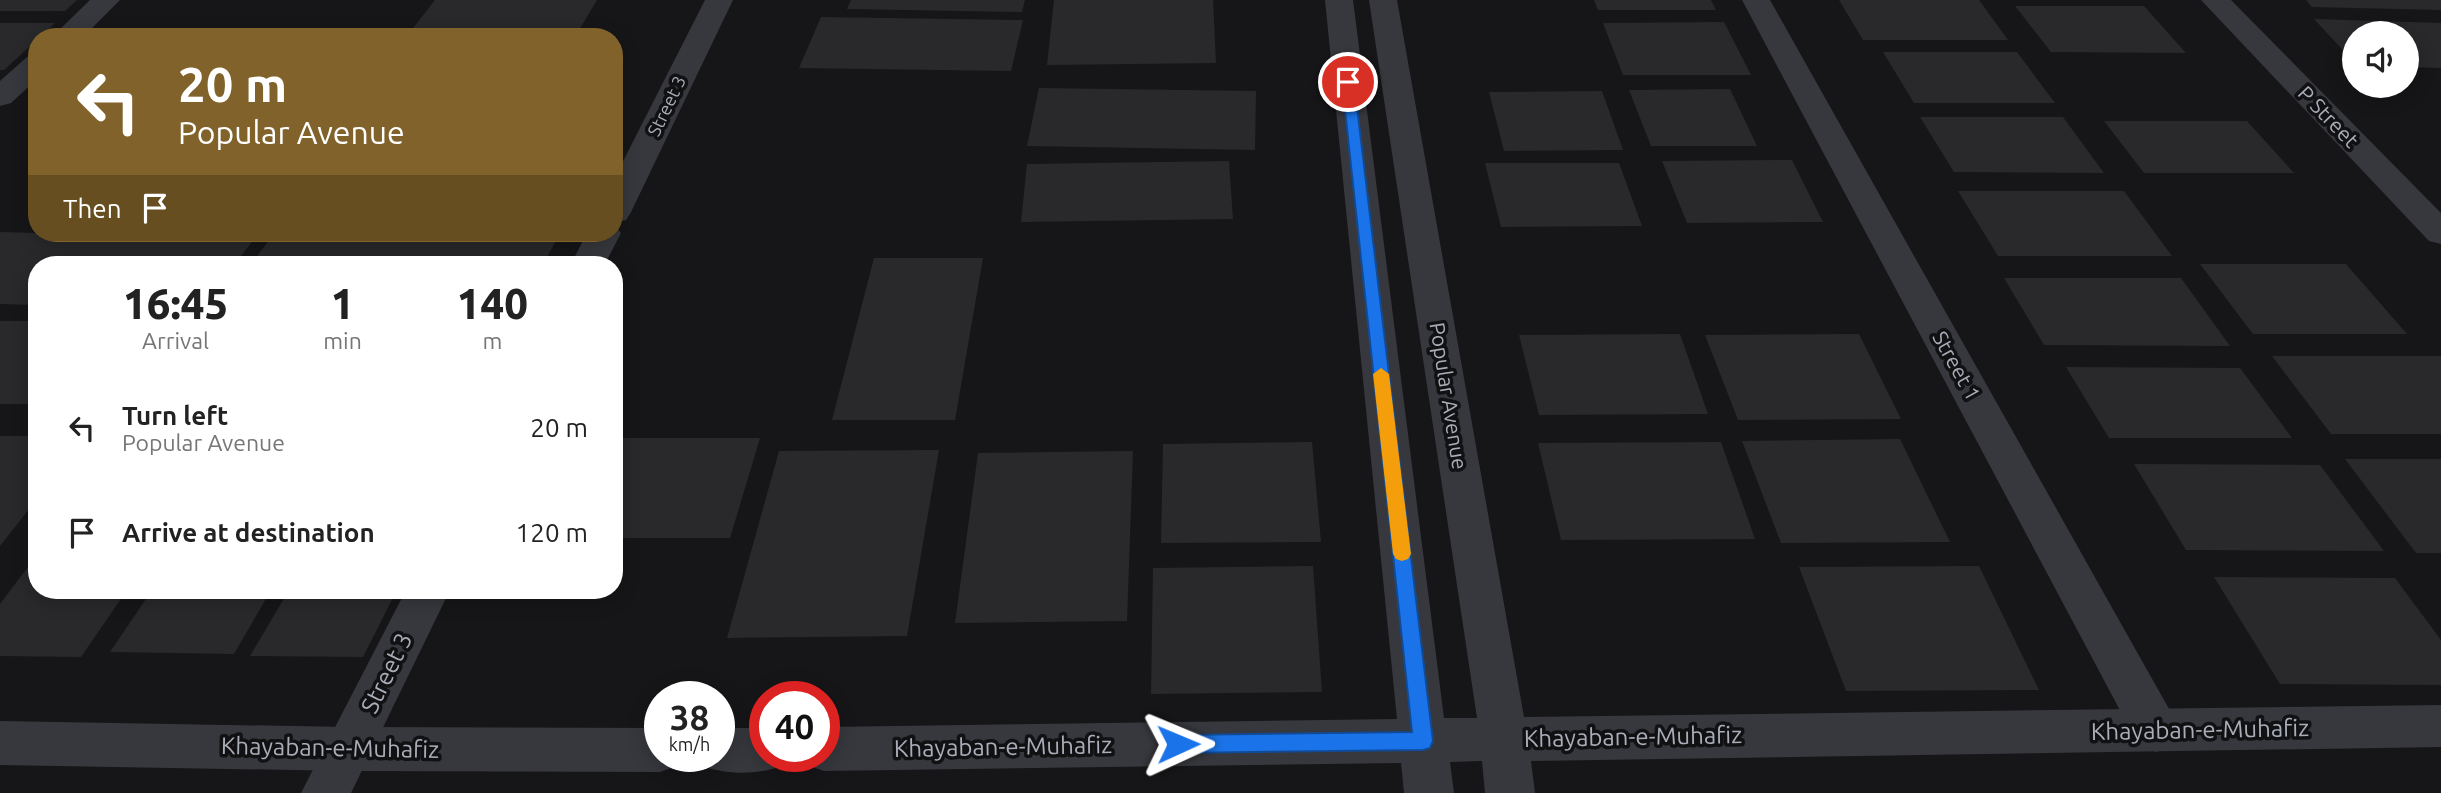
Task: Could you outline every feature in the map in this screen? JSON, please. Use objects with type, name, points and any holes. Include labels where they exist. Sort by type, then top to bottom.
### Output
[{"type":"street","points":[[76,28],[106,0]]},
{"type":"street","name":"Street 3","points":[[623,194],[719,0]]},
{"type":"street","points":[[1339,0],[1429,793]]},
{"type":"street","name":"Popular Avenue","points":[[1383,0],[1504,739],[1510,793]]},
{"type":"street","name":"Street 1","points":[[1756,0],[2156,731]]},
{"type":"street","name":"P Street","points":[[2215,0],[2441,233]]},
{"type":"street","points":[[0,97],[28,72]]},
{"type":"street","name":"Street 3","points":[[326,793],[424,599]]},
{"type":"street","name":"Khayaban-e-Muhafiz","points":[[840,749],[2441,726]]},
{"type":"street","name":"Khayaban-e-Muhafiz","points":[[0,743],[349,749],[644,750]]},
{"type":"building","points":[[0,0],[77,0],[65,11],[0,11]]},
{"type":"building","points":[[435,0],[597,0],[580,28],[413,28]]},
{"type":"building","points":[[851,0],[1025,0],[1022,12],[847,9]]},
{"type":"building","points":[[1054,0],[1213,0],[1216,63],[1047,65]]},
{"type":"building","points":[[1594,0],[1711,0],[1716,10],[1598,10]]},
{"type":"building","points":[[1839,0],[1979,0],[2008,40],[1863,40]]},
{"type":"building","points":[[2306,0],[2441,0],[2441,10],[2312,7]]},
{"type":"building","points":[[2015,6],[2144,6],[2186,53],[2051,52]]},
{"type":"building","points":[[821,17],[1023,20],[1011,71],[799,68]]},
{"type":"building","points":[[2314,19],[2378,21],[2342,21],[2342,49]]},
{"type":"building","points":[[1724,22],[1751,75],[1623,75],[1603,23]]},
{"type":"building","points":[[2419,22],[2441,23],[2441,68],[2419,67]]},
{"type":"building","points":[[0,23],[55,23],[50,28],[28,28],[28,48],[4,70],[0,70]]},
{"type":"building","points":[[1883,52],[2017,52],[2055,103],[1914,103]]},
{"type":"building","points":[[1039,88],[1256,91],[1255,150],[1027,146]]},
{"type":"building","points":[[1730,89],[1757,146],[1651,146],[1629,90]]},
{"type":"building","points":[[1602,91],[1623,150],[1504,151],[1489,92]]},
{"type":"building","points":[[1920,117],[2063,117],[2104,173],[1954,172]]},
{"type":"building","points":[[2104,121],[2247,121],[2294,173],[2144,173]]},
{"type":"building","points":[[1792,160],[1823,222],[1687,223],[1662,161]]},
{"type":"building","points":[[1229,161],[1233,219],[1021,222],[1027,164]]},
{"type":"building","points":[[1485,163],[1619,163],[1642,226],[1501,227]]},
{"type":"building","points":[[1958,191],[2124,191],[2172,256],[1998,256]]},
{"type":"building","points":[[0,232],[28,233],[28,242],[252,242],[241,256],[28,256],[28,305],[0,304]]},
{"type":"building","points":[[268,242],[555,242],[548,256],[257,256]]},
{"type":"building","points":[[874,258],[983,258],[955,420],[832,420]]},
{"type":"building","points":[[2200,264],[2346,264],[2407,334],[2253,334]]},
{"type":"building","points":[[2004,278],[2181,278],[2230,346],[2044,345]]},
{"type":"building","points":[[0,321],[28,321],[28,404],[0,404]]},
{"type":"building","points":[[1680,334],[1708,414],[1539,415],[1519,335]]},
{"type":"building","points":[[1859,334],[1901,419],[1738,420],[1705,335]]},
{"type":"building","points":[[2272,356],[2441,356],[2441,434],[2331,434]]},
{"type":"building","points":[[2066,367],[2240,368],[2292,438],[2109,438]]},
{"type":"building","points":[[0,436],[28,436],[28,510],[0,546]]},
{"type":"building","points":[[623,438],[760,438],[730,538],[623,538]]},
{"type":"building","points":[[1900,439],[1950,542],[1781,543],[1742,441]]},
{"type":"building","points":[[1312,442],[1321,542],[1161,543],[1163,444]]},
{"type":"building","points":[[1721,442],[1755,539],[1561,540],[1538,443]]},
{"type":"building","points":[[939,450],[907,636],[727,638],[779,451]]},
{"type":"building","points":[[1133,451],[1127,621],[955,623],[978,453]]},
{"type":"building","points":[[2345,459],[2441,459],[2441,553],[2416,553]]},
{"type":"building","points":[[2134,464],[2320,465],[2384,551],[2186,550]]},
{"type":"building","points":[[1313,566],[1322,692],[1151,694],[1153,568]]},
{"type":"building","points":[[1979,566],[2039,690],[1846,691],[1799,567]]},
{"type":"building","points":[[28,567],[28,599],[121,599],[81,657],[0,656],[0,604]]},
{"type":"building","points":[[2214,577],[2395,578],[2441,640],[2441,685],[2280,684]]},
{"type":"building","points":[[146,599],[266,599],[234,654],[110,652]]},
{"type":"building","points":[[284,599],[392,599],[363,657],[250,656]]},
{"type":"slow traffic","points":[[1381,374],[1402,554]]},
{"type":"route","points":[[1178,744],[1423,741],[1348,82]]}]
